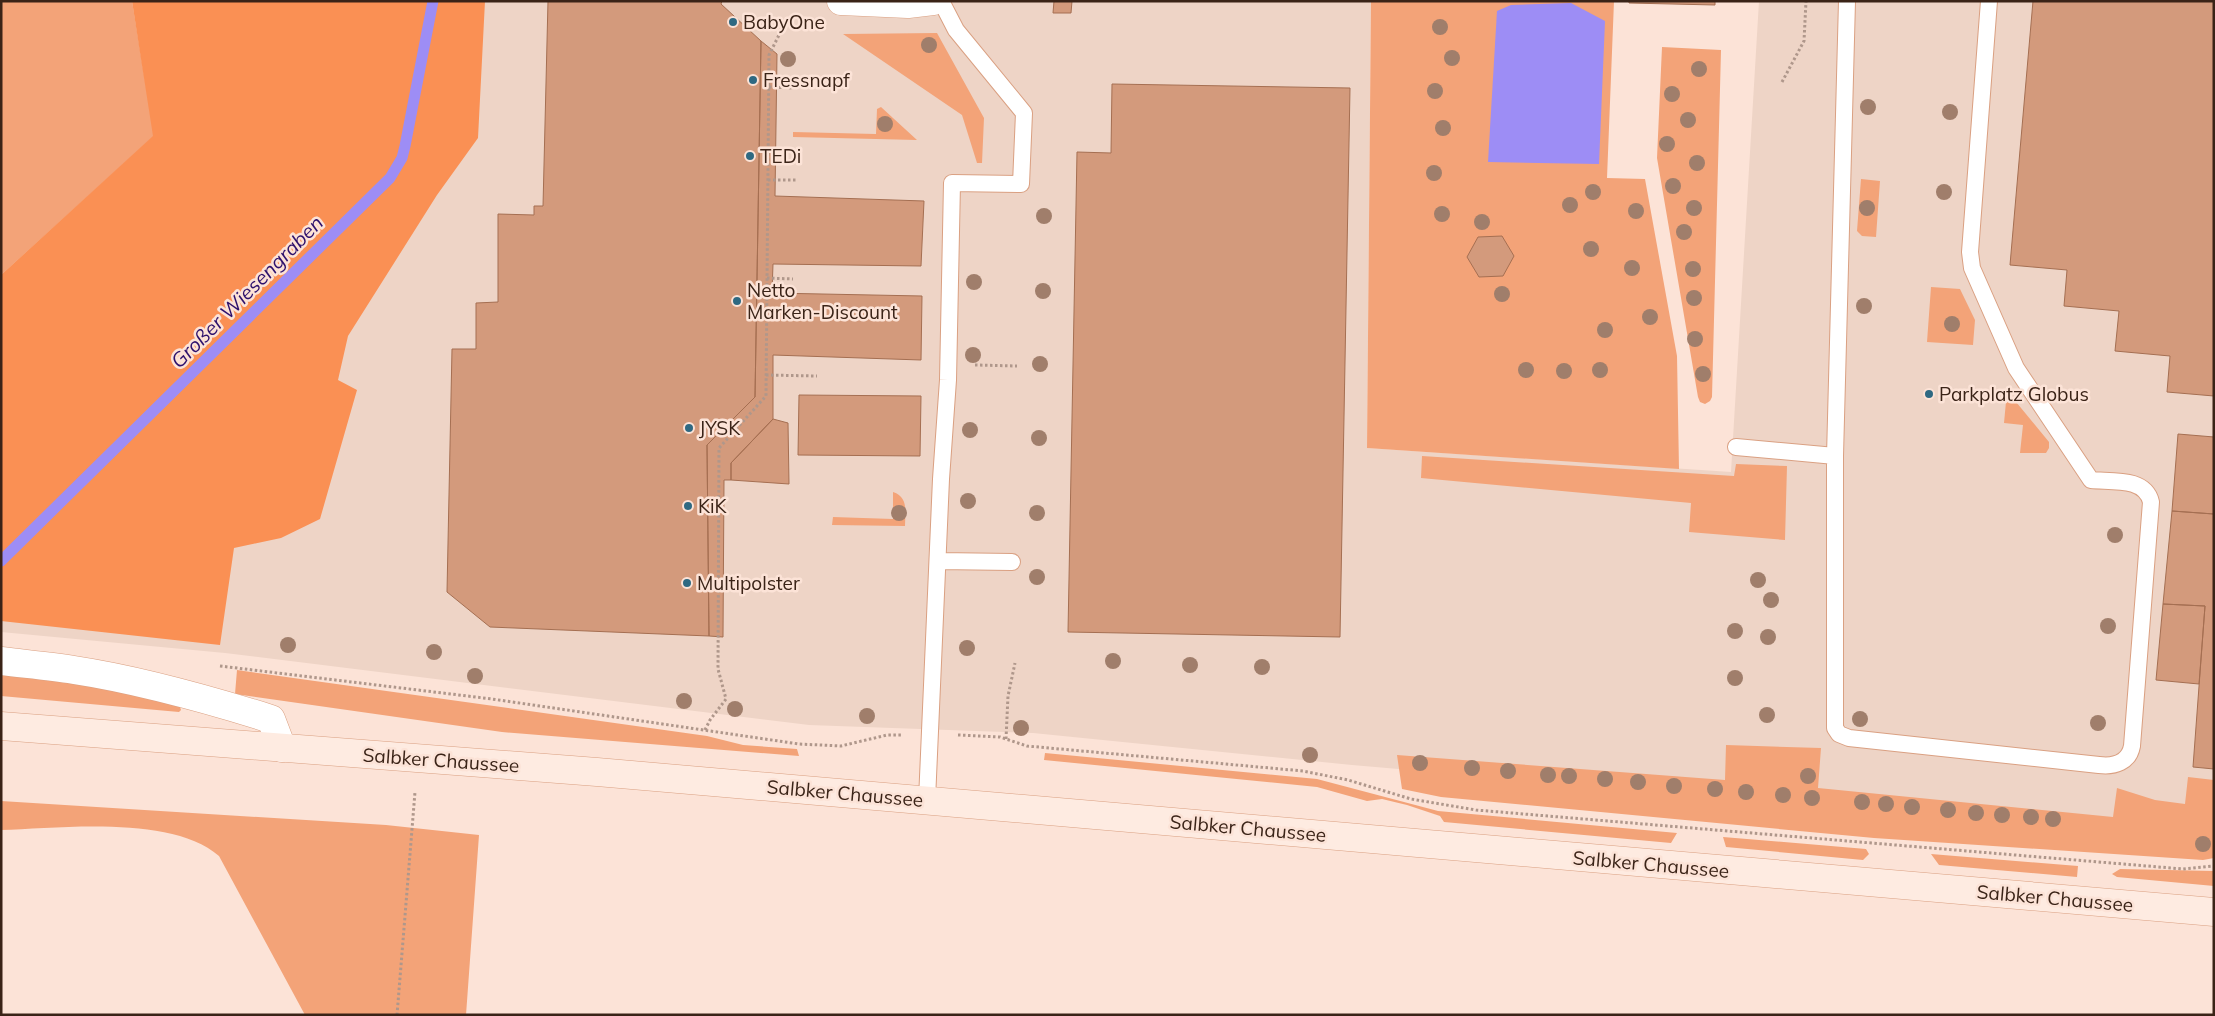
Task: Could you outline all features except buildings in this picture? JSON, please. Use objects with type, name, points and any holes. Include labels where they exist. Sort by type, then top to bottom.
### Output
[{"type":"main road","name":"Salbker Chaussee","points":[[1,726],[606,772],[1387,842],[2214,912]]},
{"type":"street","points":[[841,1],[908,4],[933,1]]},
{"type":"street","points":[[1,661],[112,677],[263,716],[271,719],[282,748]]},
{"type":"lane","points":[[926,800],[941,480],[948,380],[952,183],[1021,184],[1024,113],[956,30],[941,1]]},
{"type":"lane","points":[[1847,1],[1835,456],[1834,717],[1836,728],[1839,734],[1849,738],[2105,766],[2119,763],[2128,757],[2132,746],[2151,502],[2146,491],[2138,485],[2091,480],[2016,368],[1972,268],[1970,252],[1989,1]]},
{"type":"lane","points":[[1736,447],[1835,456]]},
{"type":"lane","points":[[938,561],[1012,562]]},
{"type":"path","points":[[1782,82],[1804,41],[1806,1]]},
{"type":"path","points":[[706,730],[710,720],[726,699],[718,669],[719,448],[766,396],[769,55],[785,23]]},
{"type":"path","points":[[769,88],[794,88]]},
{"type":"path","points":[[768,180],[797,180]]},
{"type":"path","points":[[767,278],[793,279]]},
{"type":"path","points":[[976,365],[1017,366]]},
{"type":"path","points":[[766,375],[817,376]]},
{"type":"path","points":[[1006,739],[1008,696],[1015,663]]},
{"type":"path","points":[[217,666],[492,699],[784,742],[831,746],[851,745],[887,735]]},
{"type":"path","points":[[986,736],[1006,739],[1027,746],[1303,771],[1348,780],[1411,799],[1476,810],[2183,869],[2214,866]]},
{"type":"path","points":[[397,1015],[418,759]]},
{"type":"shaded area","points":[[1,1],[1371,1],[1367,448],[1731,472],[1759,1],[2214,1],[2214,839],[1352,765],[1033,733],[809,725],[225,653],[1,632]]},
{"type":"shaded area","points":[[1,1],[132,1],[154,136],[1,275]]},
{"type":"shaded area","points":[[132,1],[485,1],[478,138],[437,195],[348,336],[338,380],[357,390],[320,519],[281,538],[234,548],[220,645],[1,621],[1,275],[153,136]]},
{"type":"shaded area","points":[[1371,1],[1614,1],[1607,178],[1645,179],[1677,356],[1679,469],[1367,448]]},
{"type":"shaded area","points":[[1571,3],[1605,21],[1599,164],[1488,162],[1497,11],[1511,5]]},
{"type":"shaded area","points":[[937,33],[984,118],[982,163],[977,163],[962,115],[843,34]]},
{"type":"shaded area","points":[[1662,47],[1721,50],[1712,397],[1705,404],[1700,402],[1698,397],[1657,158]]},
{"type":"shaded area","points":[[881,107],[917,140],[793,137],[793,132],[876,134],[877,109]]},
{"type":"shaded area","points":[[1861,179],[1880,181],[1876,237],[1862,236],[1857,231]]},
{"type":"shaded area","points":[[1931,287],[1960,289],[1975,320],[1973,345],[1927,342]]},
{"type":"shaded area","points":[[2007,391],[2049,442],[2049,448],[2046,453],[2020,453],[2023,425],[2004,423]]},
{"type":"shaded area","points":[[1422,456],[1734,476],[1736,464],[1787,466],[1785,540],[1689,532],[1691,503],[1421,478]]},
{"type":"shaded area","points":[[893,492],[898,494],[904,502],[905,526],[832,525],[833,517],[893,519]]},
{"type":"shaded area","points":[[237,670],[707,736],[743,745],[797,749],[799,756],[502,732],[235,694]]},
{"type":"shaded area","points":[[1,672],[114,689],[180,707],[181,710],[179,712],[1,696]]},
{"type":"shaded area","points":[[1726,745],[1821,748],[1818,788],[2113,817],[2117,788],[2155,800],[2185,804],[2188,777],[2214,780],[2214,858],[2203,860],[1874,838],[1441,797],[1402,789],[1397,755],[1725,780]]},
{"type":"shaded area","points":[[1045,753],[1317,779],[1438,811],[1677,833],[1671,843],[1444,822],[1440,816],[1407,805],[1382,799],[1367,801],[1317,787],[1044,760]]},
{"type":"shaded area","points":[[1,801],[386,825],[479,835],[466,1015],[305,1015],[219,856],[199,843],[174,834],[145,829],[84,827],[1,830]]},
{"type":"shaded area","points":[[1723,837],[1866,849],[1869,854],[1863,860],[1726,847]]},
{"type":"shaded area","points":[[1931,854],[2078,866],[2077,877],[1939,865]]},
{"type":"shaded area","points":[[2120,869],[2214,871],[2214,886],[2117,877],[2112,874]]},
{"type":"waterway","name":"Großer Wiesengraben","points":[[1,561],[390,178],[402,158],[405,146],[433,1]]},
{"type":"place","name":"BabyOne","points":[[733,22]]},
{"type":"place","name":"Fressnapf","points":[[753,80]]},
{"type":"place","name":"TEDi","points":[[750,156]]},
{"type":"place","name":"Netto Marken-Discount","points":[[737,301]]},
{"type":"place","name":"Parkplatz Globus","points":[[1929,394]]},
{"type":"place","name":"JYSK","points":[[689,428]]},
{"type":"place","name":"KiK","points":[[688,506]]},
{"type":"place","name":"Multipolster","points":[[687,583]]}]
